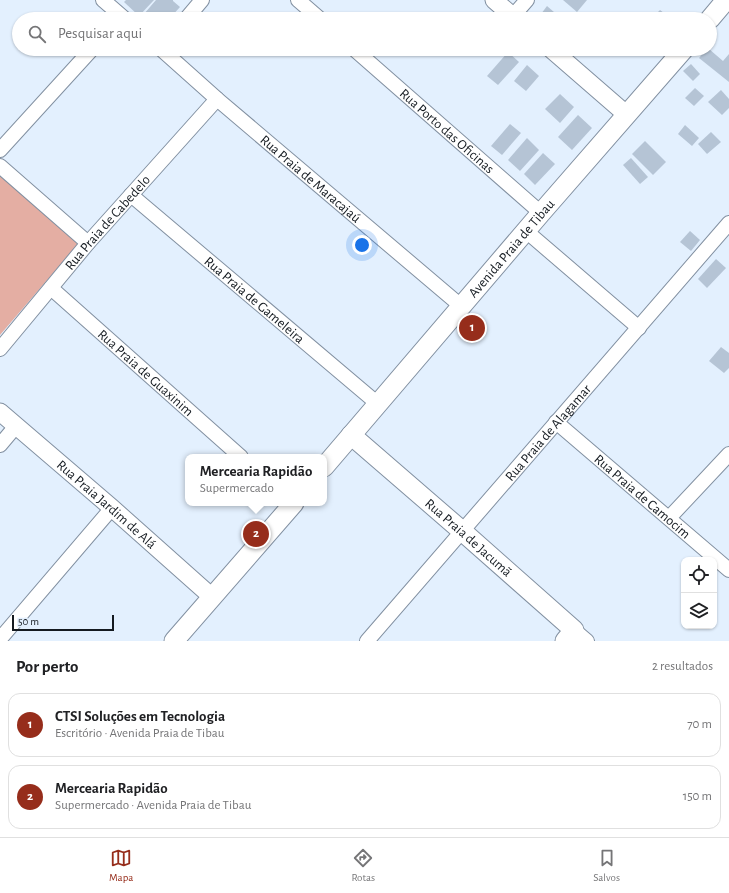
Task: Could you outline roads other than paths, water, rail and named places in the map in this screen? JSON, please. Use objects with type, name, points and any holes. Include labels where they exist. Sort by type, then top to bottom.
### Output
[{"type":"main road","points":[[716,12],[726,0]]},
{"type":"main road","name":"Avenida Praia de Tibau","points":[[327,463],[541,213],[678,56]]},
{"type":"main road","name":"Rua Praia de Jacumã","points":[[351,435],[462,531],[575,637]]},
{"type":"main road","points":[[174,641],[290,506]]},
{"type":"street","points":[[103,0],[116,12]]},
{"type":"street","points":[[192,12],[202,0]]},
{"type":"street","points":[[298,0],[312,12]]},
{"type":"street","points":[[494,0],[507,12]]},
{"type":"street","points":[[518,12],[527,0]]},
{"type":"street","points":[[0,150],[86,56]]},
{"type":"street","name":"Rua Praia de Maracajaú","points":[[169,56],[217,99],[461,306]]},
{"type":"street","name":"Rua Porto das Oficinas","points":[[362,56],[541,213]]},
{"type":"street","points":[[559,56],[627,115]]},
{"type":"street","name":"Rua Praia de Cabedelo","points":[[0,349],[88,242],[217,99]]},
{"type":"street","points":[[0,166],[88,242]]},
{"type":"street","name":"Rua Praia de Gameleira","points":[[131,195],[378,404]]},
{"type":"street","name":"Rua Praia de Alagamar","points":[[367,641],[729,224]]},
{"type":"street","points":[[526,231],[639,328]]},
{"type":"street","name":"Rua Praia de Guaxinim","points":[[51,288],[237,454]]},
{"type":"street","name":"Rua Praia Jardim de Alá","points":[[0,412],[112,508],[212,597]]},
{"type":"street","name":"Rua Praia de Camocim","points":[[556,422],[729,570]]},
{"type":"street","points":[[0,445],[16,426]]},
{"type":"street","points":[[669,518],[729,454]]},
{"type":"street","points":[[0,639],[112,508]]},
{"type":"place","name":"CTSI Soluções em Tecnologia","points":[[472,328]]},
{"type":"place","name":"Mercearia Rapidão","points":[[256,534]]}]
